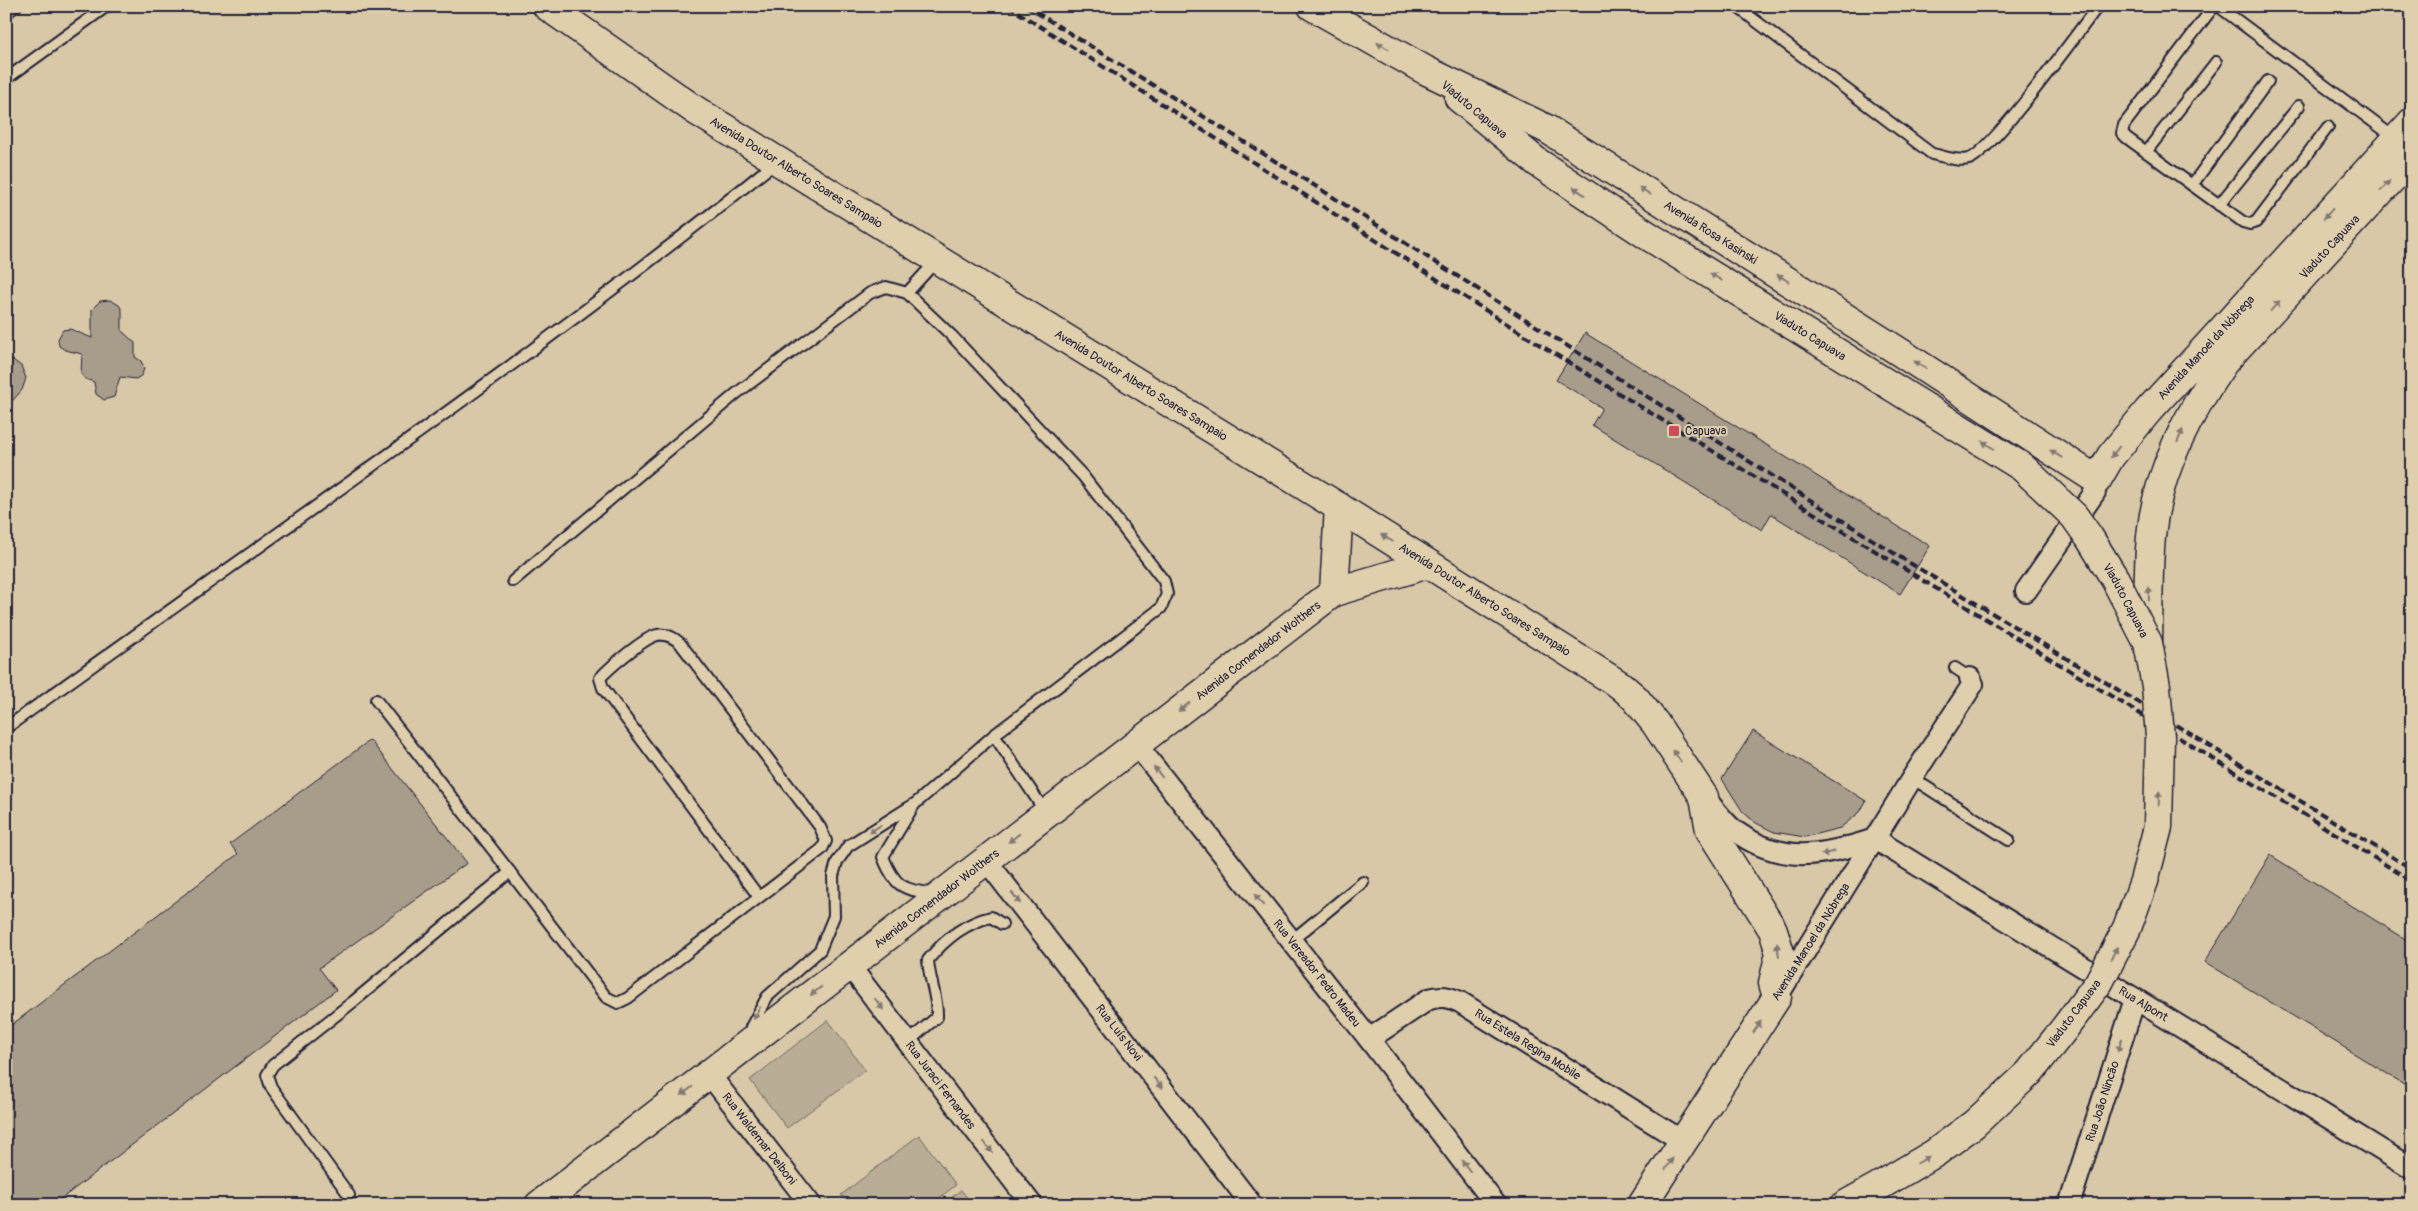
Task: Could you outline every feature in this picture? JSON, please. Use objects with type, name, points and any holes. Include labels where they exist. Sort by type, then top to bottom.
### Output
[{"type":"main road","name":"Avenida Doutor Alberto Soares Sampaio","points":[[547,6],[695,110],[1338,507],[1620,684],[1635,698],[1655,723],[1704,797],[1710,830],[1773,930],[1780,953],[1773,983],[1777,997]]},
{"type":"main road","name":"Avenida Rosa Kasinski","points":[[1315,7],[1426,70],[1547,130],[1895,349],[2097,480]]},
{"type":"main road","name":"Viaduto Capuava","points":[[1426,70],[1536,162],[1650,236],[2022,467],[2068,510],[2084,530],[2115,579],[2148,643]]},
{"type":"main road","name":"Avenida Manoel da Nóbrega","points":[[2097,480],[2111,456],[2148,411],[2407,139]]},
{"type":"main road","name":"Viaduto Capuava","points":[[1845,1205],[1935,1153],[1974,1124],[2029,1073],[2099,982],[2127,928],[2144,881],[2158,827],[2160,737],[2156,686],[2148,643],[2152,528],[2158,497],[2184,427],[2206,388],[2224,362],[2407,139]]},
{"type":"main road","points":[[1334,592],[1338,507]]},
{"type":"main road","name":"Avenida Comendador Wolthers","points":[[539,1205],[1334,592],[1428,564]]},
{"type":"main road","name":"Avenida Manoel da Nóbrega","points":[[1642,1205],[1777,997]]},
{"type":"street","name":"Avenida Manoel da Nóbrega","points":[[2026,590],[2095,492],[2097,480]]},
{"type":"street","name":"Avenida Manoel da Nóbrega","points":[[1777,997],[1912,778],[1973,684],[1963,673]]},
{"type":"street","name":"Rua Vereador Pedro Madeu","points":[[1136,744],[1369,1039],[1496,1205]]},
{"type":"street","name":"Avenida Doutor Alberto Soares Sampaio","points":[[1704,797],[1734,830],[1764,848],[1791,855],[1820,855],[1875,839]]},
{"type":"street","name":"Rua Alpont","points":[[1875,839],[2412,1169]]},
{"type":"street","name":"Rua Luís Novi","points":[[986,860],[1252,1205]]},
{"type":"street","name":"Rua Juraci Fernandes","points":[[849,965],[1032,1205]]},
{"type":"street","name":"Rua Estela Regina Mobile","points":[[1369,1039],[1429,999],[1438,996],[1448,997],[1460,1002],[1684,1142]]},
{"type":"street","name":"Rua João Nincão","points":[[2069,1205],[2135,999]]},
{"type":"street","name":"Rua Waldemar Delboni","points":[[709,1074],[811,1205]]},
{"type":"lane","points":[[6,13],[16,6]]},
{"type":"lane","points":[[6,79],[106,6]]},
{"type":"lane","points":[[1736,6],[1932,154],[1970,159],[1997,136],[2098,6]]},
{"type":"lane","points":[[2328,127],[2256,222],[2250,224],[2219,205],[2122,133],[2124,125],[2216,6],[2407,139]]},
{"type":"lane","points":[[2146,152],[2216,62]]},
{"type":"lane","points":[[2192,185],[2268,81]]},
{"type":"lane","points":[[2219,205],[2299,106]]},
{"type":"lane","points":[[6,728],[248,556],[638,270],[777,161]]},
{"type":"lane","points":[[907,293],[938,259]]},
{"type":"lane","points":[[513,581],[730,398],[870,293],[886,287],[907,293],[952,336],[1083,476],[1164,581],[1167,594],[1161,608],[994,735],[916,802],[848,846],[837,862],[833,876],[834,916],[820,950],[767,997],[750,1028],[749,1043]]},
{"type":"lane","points":[[376,700],[606,997],[618,1003],[628,998],[759,898],[822,849],[826,841],[820,827],[680,643],[670,635],[655,635],[608,669],[600,678],[602,688],[759,898]]},
{"type":"lane","points":[[994,735],[1046,813]]},
{"type":"lane","points":[[1912,778],[2009,840]]},
{"type":"lane","points":[[916,802],[883,857],[892,878],[908,889],[941,894]]},
{"type":"lane","points":[[348,1205],[349,1195],[271,1087],[267,1076],[272,1065],[354,1001],[510,872]]},
{"type":"lane","points":[[1292,941],[1363,882]]},
{"type":"lane","points":[[908,1042],[937,1017],[938,1007],[929,978],[928,960],[944,941],[979,920],[991,916],[1002,924]]},
{"type":"shaded area","points":[[828,1020],[865,1070],[787,1128],[750,1080]]},
{"type":"shaded area","points":[[919,1135],[956,1185],[930,1205],[849,1205],[841,1195]]},
{"type":"shaded area","points":[[961,1190],[973,1205],[942,1205]]},
{"type":"building","points":[[110,300],[119,305],[122,310],[122,331],[135,343],[135,357],[141,361],[144,368],[142,375],[136,379],[120,377],[114,397],[104,400],[96,394],[94,382],[85,379],[81,374],[82,354],[65,350],[59,346],[58,339],[63,330],[70,329],[92,338],[92,309],[100,301]]},
{"type":"building","points":[[1585,333],[1930,546],[1900,594],[1771,514],[1762,530],[1592,425],[1602,408],[1556,380]]},
{"type":"building","points":[[6,355],[21,366],[26,378],[22,390],[6,408]]},
{"type":"building","points":[[1753,731],[1866,801],[1860,812],[1840,828],[1805,837],[1774,832],[1756,823],[1743,812],[1722,779]]},
{"type":"building","points":[[370,740],[467,863],[319,968],[336,990],[53,1205],[6,1205],[6,1029],[238,854],[230,844]]},
{"type":"building","points":[[2270,855],[2412,943],[2412,1089],[2205,962]]},
{"type":"railway","points":[[1008,6],[1537,343],[2412,881]]},
{"type":"railway","points":[[1026,6],[1328,194],[1900,557],[2412,869]]},
{"type":"place","name":"Capuava","points":[[1674,431]]}]
